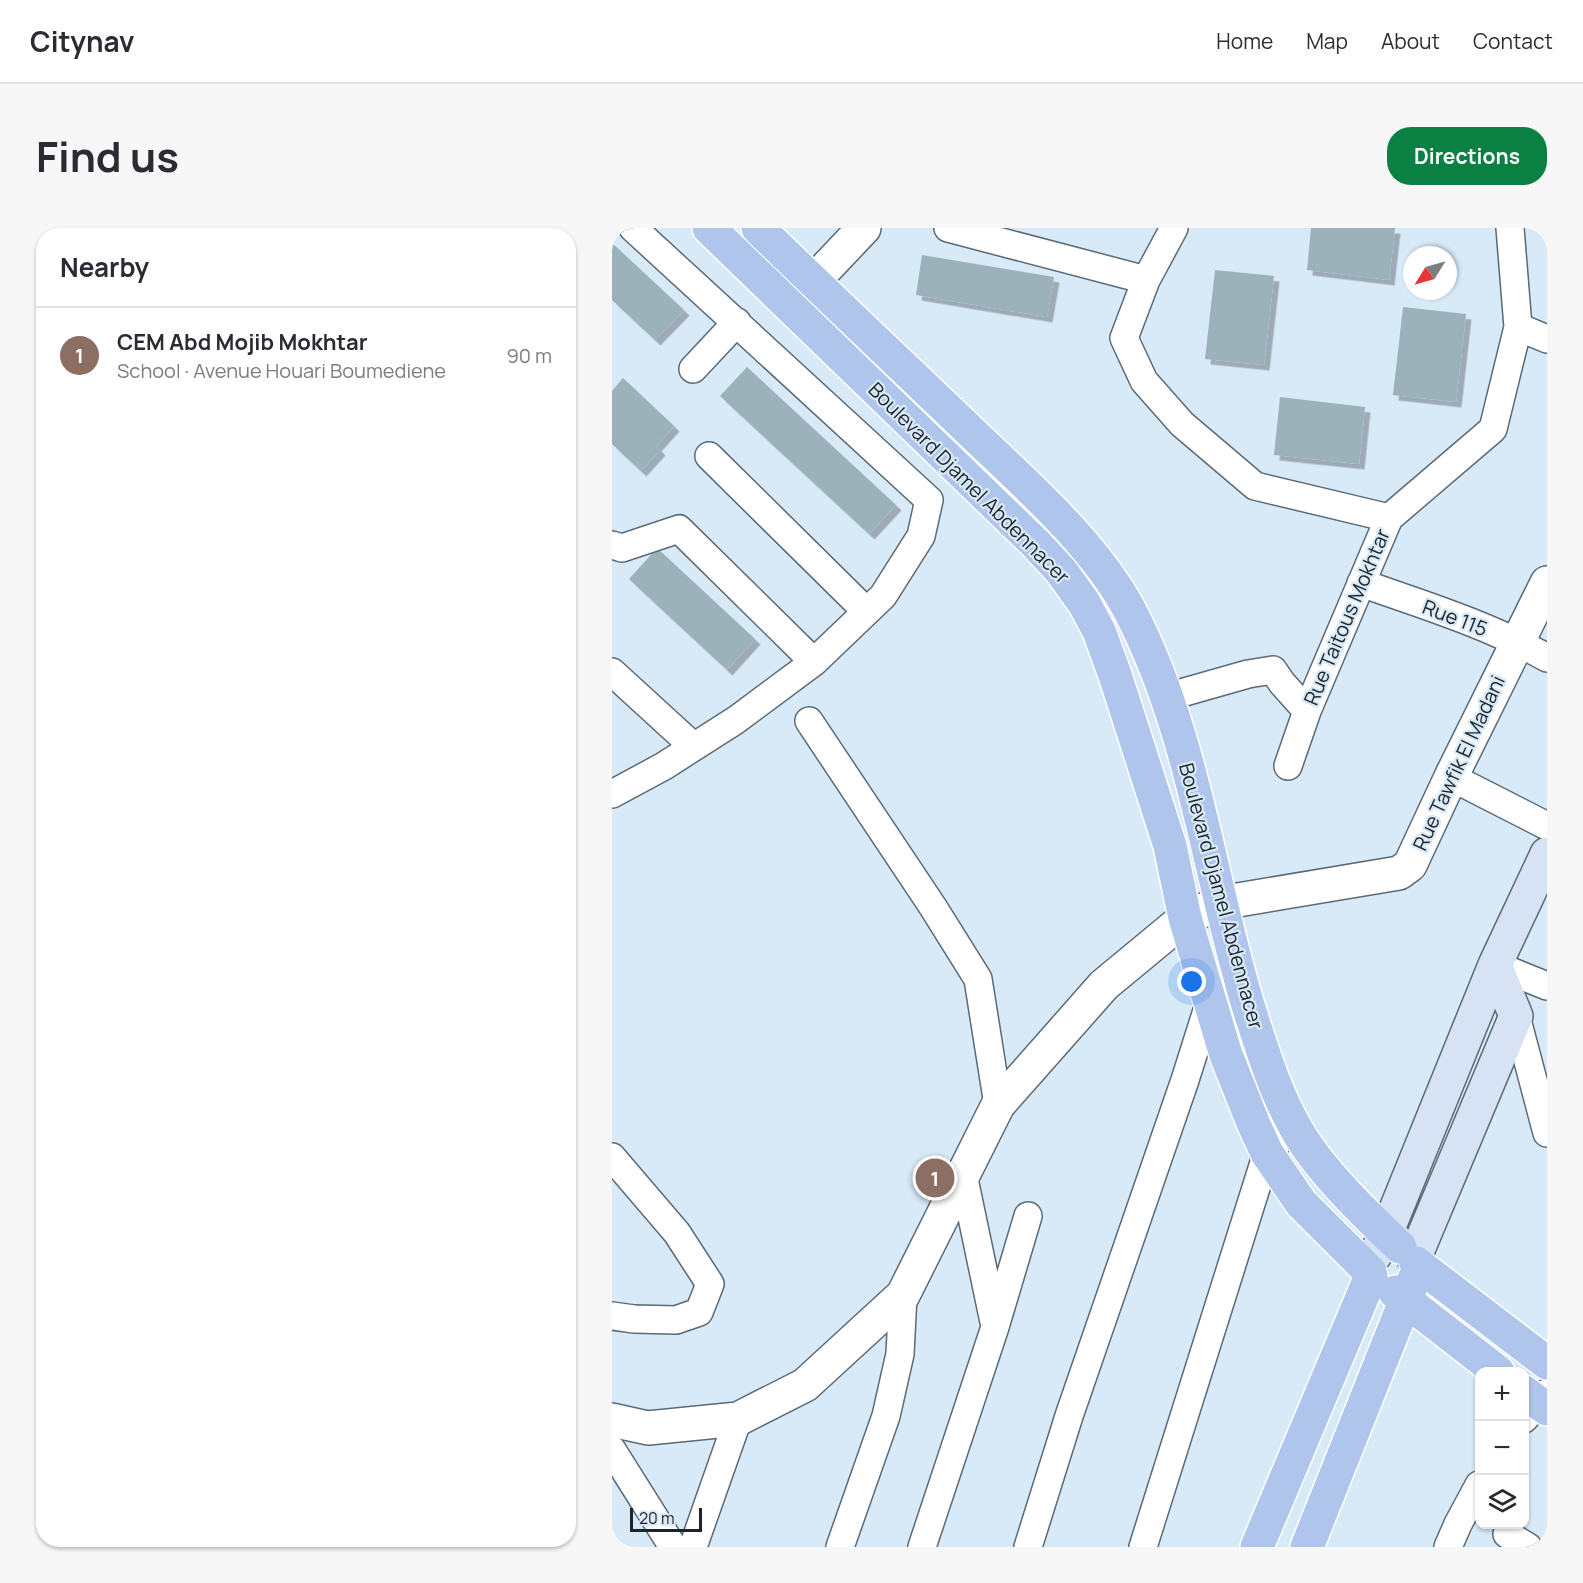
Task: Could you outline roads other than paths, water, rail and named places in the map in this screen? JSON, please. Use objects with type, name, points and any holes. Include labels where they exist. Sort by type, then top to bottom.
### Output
[{"type":"main road","name":"Boulevard Djamel Abdennacer","points":[[709,228],[1036,544],[1061,570],[1084,603],[1099,630],[1115,675],[1170,846],[1185,918],[1226,1056],[1267,1153],[1301,1203],[1395,1267]]},
{"type":"main road","name":"Boulevard Djamel Abdennacer","points":[[758,228],[1035,493],[1107,574],[1129,611],[1167,697],[1244,992],[1263,1051],[1294,1126],[1395,1267]]},
{"type":"main road","points":[[1307,1547],[1395,1267],[1495,965],[1547,854]]},
{"type":"main road","points":[[1257,1547],[1516,1016],[1495,965]]},
{"type":"main road","points":[[1395,1267],[1547,1363]]},
{"type":"main road","points":[[1395,1267],[1494,1367]]},
{"type":"street","points":[[612,794],[664,766],[736,720],[814,662],[883,596],[921,536],[929,500],[633,228]]},
{"type":"street","points":[[790,306],[864,228]]},
{"type":"street","points":[[948,228],[1146,280]]},
{"type":"street","points":[[1173,228],[1146,280],[1124,338],[1144,381],[1182,424],[1255,486],[1389,518]]},
{"type":"street","name":"Rue Taitous Mokhtar","points":[[1288,766],[1307,711],[1389,518],[1493,429],[1518,327],[1510,228]]},
{"type":"street","points":[[693,369],[737,322]]},
{"type":"street","points":[[1518,327],[1547,339]]},
{"type":"street","points":[[709,456],[866,612]]},
{"type":"street","points":[[612,545],[622,548],[679,529],[814,662]]},
{"type":"street","name":"Rue 115","points":[[1361,583],[1517,641],[1547,658]]},
{"type":"street","name":"Rue Tawfik El Madani","points":[[903,1295],[998,1105],[1104,985],[1185,918],[1220,903],[1399,873],[1410,866],[1451,777],[1547,583]]},
{"type":"street","points":[[1167,697],[1248,674],[1273,670],[1307,711]]},
{"type":"street","points":[[612,672],[694,747]]},
{"type":"street","points":[[809,721],[933,907],[978,979],[998,1105]]},
{"type":"street","points":[[1451,777],[1547,826]]},
{"type":"street","points":[[1495,965],[1547,986]]},
{"type":"street","points":[[1028,1547],[1069,1416],[1210,1001]]},
{"type":"street","points":[[1516,1016],[1547,1133]]},
{"type":"street","points":[[1143,1547],[1267,1153],[1294,1126]]},
{"type":"street","points":[[612,1157],[677,1233],[710,1284],[699,1312],[676,1320],[612,1316]]},
{"type":"street","points":[[963,1174],[995,1326]]},
{"type":"street","points":[[922,1547],[995,1326],[1028,1215]]},
{"type":"street","points":[[612,1420],[648,1428],[738,1419],[805,1385],[903,1295]]},
{"type":"street","points":[[840,1547],[886,1416],[900,1354],[903,1295]]},
{"type":"street","points":[[693,1547],[738,1419]]},
{"type":"street","points":[[612,1450],[673,1547]]},
{"type":"street","points":[[1448,1547],[1475,1492]]},
{"type":"place","name":"CEM Abd Mojib Mokhtar","points":[[935,1178]]}]
